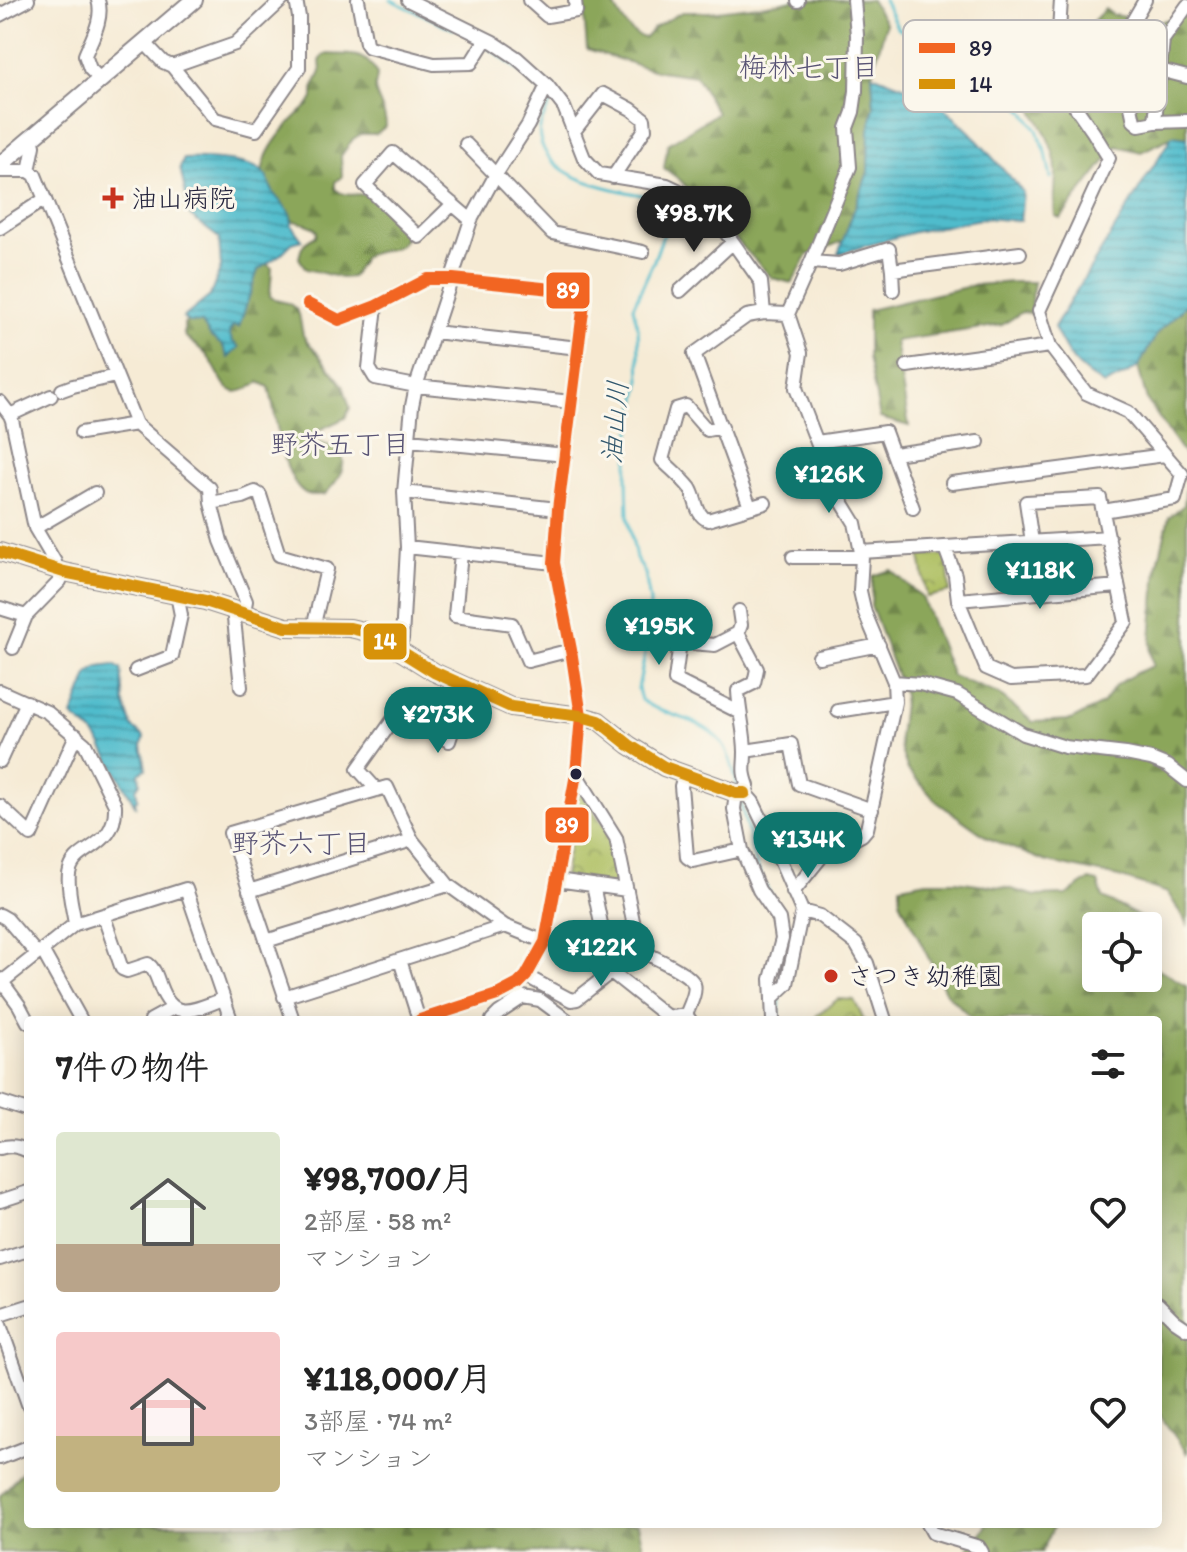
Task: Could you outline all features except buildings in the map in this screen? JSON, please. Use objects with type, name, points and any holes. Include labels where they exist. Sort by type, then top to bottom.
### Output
[{"type":"street","points":[[0,15],[28,0]]},
{"type":"street","points":[[98,0],[101,7],[99,19],[85,55],[90,69],[101,80]]},
{"type":"street","points":[[0,168],[32,137],[194,0]]},
{"type":"street","points":[[172,66],[235,44],[282,0]]},
{"type":"street","points":[[145,43],[163,62],[172,66],[215,119],[256,130],[299,68],[296,0]]},
{"type":"street","points":[[358,0],[369,47],[434,64],[471,63],[484,43]]},
{"type":"street","points":[[408,0],[517,58],[547,85],[564,107],[584,158],[599,174],[667,185],[705,203],[761,282],[764,313]]},
{"type":"street","points":[[529,0],[547,16],[576,6],[581,26]]},
{"type":"street","points":[[793,892],[822,856],[862,835],[867,829],[895,702],[894,682],[865,613],[860,591],[861,554],[855,523],[836,492],[796,388],[801,353],[788,314],[850,167],[847,128],[856,91],[854,0]]},
{"type":"street","points":[[1060,20],[1061,0]]},
{"type":"street","points":[[1133,20],[1145,0]]},
{"type":"street","points":[[1167,34],[1187,6]]},
{"type":"street","points":[[1167,72],[1187,77]]},
{"type":"street","points":[[395,647],[402,639],[407,547],[404,492],[416,386],[471,220],[528,125],[547,85]]},
{"type":"street","points":[[574,131],[603,94],[644,119],[645,129],[613,177]]},
{"type":"street","points":[[1079,112],[1109,158],[1039,311],[1050,346],[1086,393],[1128,412],[1184,475],[1175,499],[1103,511]]},
{"type":"street","points":[[1132,112],[1134,121],[1139,125],[1187,121]]},
{"type":"street","points":[[1155,122],[1156,112]]},
{"type":"street","points":[[29,171],[34,146],[32,137]]},
{"type":"street","points":[[466,144],[552,233],[643,252]]},
{"type":"street","points":[[453,204],[419,237],[365,185],[393,153],[453,204],[471,220]]},
{"type":"street","points":[[0,168],[29,171],[35,175],[136,424],[210,488],[221,541],[246,601],[238,611],[241,687]]},
{"type":"street","points":[[0,228],[45,199]]},
{"type":"street","points":[[680,291],[732,243]]},
{"type":"street","points":[[811,262],[839,264],[889,249],[893,290]]},
{"type":"street","points":[[892,270],[1020,253]]},
{"type":"street","points":[[308,304],[339,320],[376,306],[428,279],[572,291],[584,303],[554,563],[581,716],[576,774],[545,942],[526,976],[518,984],[497,995],[432,1016]]},
{"type":"street","points":[[376,306],[369,368],[375,378],[416,386],[572,402]]},
{"type":"street","points":[[750,507],[694,354],[747,316],[788,314]]},
{"type":"street","points":[[434,332],[579,348]]},
{"type":"street","points":[[907,366],[1050,346]]},
{"type":"street","points":[[8,420],[73,386],[115,376]]},
{"type":"street","points":[[0,402],[8,420],[35,528],[59,570],[60,581],[26,616],[13,648]]},
{"type":"street","points":[[722,427],[707,430],[686,406],[676,409],[662,460],[691,489],[705,520],[765,503]]},
{"type":"street","points":[[81,433],[136,424]]},
{"type":"street","points":[[817,442],[885,432],[913,508]]},
{"type":"street","points":[[409,440],[566,455]]},
{"type":"street","points":[[894,454],[978,442]]},
{"type":"street","points":[[952,483],[1165,455]]},
{"type":"street","points":[[211,503],[255,492],[260,495],[279,555],[327,569],[313,628]]},
{"type":"street","points":[[404,492],[558,509]]},
{"type":"street","points":[[35,528],[95,493]]},
{"type":"street","points":[[945,548],[955,575],[958,600],[986,668],[1011,679],[1086,675],[1126,622],[1100,498],[1026,502],[1032,542]]},
{"type":"street","points":[[793,557],[1109,537]]},
{"type":"street","points":[[407,547],[554,563]]},
{"type":"street","points":[[0,552],[59,570],[177,595],[286,627],[363,631],[434,672],[511,707],[599,721],[664,767],[740,793],[753,802],[802,911],[787,984],[772,998]]},
{"type":"street","points":[[461,553],[455,616],[512,624],[528,661],[571,650]]},
{"type":"street","points":[[958,600],[1118,586]]},
{"type":"street","points":[[136,670],[172,656],[181,615],[177,595]]},
{"type":"street","points":[[0,608],[26,616]]},
{"type":"street","points":[[739,611],[741,625],[738,633],[715,645],[680,642],[675,680],[739,712]]},
{"type":"street","points":[[738,633],[757,669],[754,683],[738,691],[745,751],[743,773],[748,786],[740,793],[734,809],[742,850],[759,890],[779,919],[782,939],[771,979],[773,1016]]},
{"type":"street","points":[[819,657],[879,645]]},
{"type":"street","points":[[894,682],[920,684],[957,694],[1023,734],[1065,747],[1151,759],[1168,766],[1187,781]]},
{"type":"street","points":[[377,790],[358,769],[395,717],[449,741],[467,687]]},
{"type":"street","points":[[0,691],[47,712],[76,735],[85,744],[115,805],[116,815],[108,835],[79,857],[69,871],[75,924]]},
{"type":"street","points":[[0,761],[27,702]]},
{"type":"street","points":[[838,711],[895,702]]},
{"type":"street","points":[[0,806],[31,835],[76,735]]},
{"type":"street","points":[[745,751],[791,744],[799,784],[872,810]]},
{"type":"street","points":[[576,774],[616,838],[639,950],[693,981],[695,988],[688,1016]]},
{"type":"street","points":[[684,776],[681,786],[687,857],[693,861],[742,850]]},
{"type":"street","points":[[291,1016],[230,833],[387,787],[412,840],[448,885],[505,926],[545,942]]},
{"type":"street","points":[[249,891],[412,840]]},
{"type":"street","points":[[557,880],[627,890]]},
{"type":"street","points":[[266,941],[448,885]]},
{"type":"street","points":[[593,885],[611,972],[669,1016]]},
{"type":"street","points":[[25,1016],[1,980],[75,924],[186,889],[230,1016]]},
{"type":"street","points":[[802,911],[820,916],[856,944],[867,963],[884,1016]]},
{"type":"street","points":[[0,915],[40,952],[79,1016]]},
{"type":"street","points":[[104,917],[122,969],[127,971],[148,964],[153,967],[166,1002],[173,1008],[188,1011],[224,999]]},
{"type":"street","points":[[284,997],[505,926]]},
{"type":"street","points":[[400,960],[419,1016]]},
{"type":"street","points":[[526,976],[571,1000],[577,999],[611,972]]},
{"type":"street","points":[[496,1016],[523,997],[540,1000],[562,1016]]},
{"type":"street","points":[[158,1016],[173,1008]]},
{"type":"street","points":[[0,1102],[24,1110]]},
{"type":"street","points":[[0,1148],[18,1146],[24,1149]]},
{"type":"street","points":[[0,1201],[24,1193]]},
{"type":"street","points":[[0,1259],[24,1251]]},
{"type":"street","points":[[0,1315],[24,1307]]},
{"type":"street","points":[[1162,1308],[1187,1329]]},
{"type":"street","points":[[0,1325],[24,1393]]},
{"type":"street","points":[[14,1364],[24,1360]]},
{"type":"street","points":[[0,1458],[24,1449]]},
{"type":"street","points":[[930,1528],[933,1533],[980,1550]]},
{"type":"green space","points":[[583,0],[611,0],[629,28],[645,38],[654,28],[682,12],[709,12],[795,0],[871,0],[886,24],[872,74],[874,107],[869,130],[868,172],[843,241],[808,255],[792,283],[772,278],[680,180],[664,168],[668,144],[717,113],[696,76],[653,70],[587,49]]},
{"type":"green space","points":[[1105,9],[1113,15],[1147,20],[1094,20]]},
{"type":"green space","points":[[1187,12],[1187,138],[1172,137],[1141,152],[1117,146],[1061,218],[1055,216],[1055,161],[1034,112],[1167,112],[1165,20]]},
{"type":"green space","points":[[328,54],[357,56],[373,67],[377,75],[376,93],[386,126],[376,134],[361,134],[353,139],[341,156],[342,177],[335,182],[335,189],[345,194],[362,194],[371,198],[405,228],[403,242],[398,246],[366,256],[352,277],[342,278],[306,269],[299,258],[301,250],[306,242],[316,236],[317,231],[289,220],[263,177],[263,167],[271,147],[313,98],[313,89],[321,72],[320,61]]},
{"type":"green space","points":[[262,261],[272,268],[270,296],[295,308],[303,335],[343,385],[350,408],[345,418],[315,432],[314,441],[332,447],[343,459],[342,472],[324,495],[305,493],[290,474],[269,387],[259,382],[239,392],[232,391],[222,381],[206,354],[184,335],[184,323],[198,316],[226,329]]},
{"type":"green space","points":[[1034,282],[1033,314],[1022,312],[1002,325],[895,341],[909,426],[880,418],[868,357],[868,310],[975,285]]},
{"type":"green space","points":[[1187,304],[1187,459],[1147,400],[1138,367],[1158,332]]},
{"type":"green space","points":[[1187,474],[1187,924],[1168,893],[1119,877],[1044,861],[988,838],[937,802],[908,770],[901,751],[899,737],[904,695],[871,606],[873,576],[891,570],[922,597],[952,676],[998,694],[1033,722],[1071,720],[1102,704],[1116,685],[1153,666],[1150,651],[1157,568],[1169,517],[1184,505]]},
{"type":"green space","points":[[947,555],[950,592],[927,597],[920,556]]},
{"type":"green space","points":[[578,793],[614,840],[617,886],[564,876]]},
{"type":"green space","points":[[1089,880],[1098,882],[1103,898],[1130,912],[1082,912],[1082,992],[1162,992],[1162,971],[1187,986],[1187,1453],[1162,1419],[1162,1016],[970,1016],[946,993],[900,901],[900,886],[927,881],[956,881],[1007,888],[1036,896],[1066,895]]},
{"type":"green space","points":[[838,999],[854,1000],[862,1016],[816,1016]]},
{"type":"green space","points":[[24,1469],[24,1528],[639,1528],[644,1552],[0,1552],[0,1496]]},
{"type":"green space","points":[[985,1528],[1053,1528],[1042,1552],[966,1552]]},
{"type":"water","points":[[872,74],[903,86],[903,112],[949,112],[1023,192],[1020,221],[985,218],[914,232],[838,254],[868,172],[869,130],[874,107]]},
{"type":"water","points":[[1172,136],[1187,138],[1187,304],[1158,332],[1138,367],[1104,385],[1073,360],[1054,327]]},
{"type":"water","points":[[184,159],[211,159],[259,169],[289,213],[292,226],[302,240],[292,243],[258,270],[239,327],[233,326],[229,332],[232,341],[239,347],[228,358],[223,346],[211,337],[202,323],[183,318],[210,296],[221,267],[219,238],[190,216],[180,167]]},
{"type":"water","points":[[114,665],[121,669],[124,702],[132,727],[144,737],[142,746],[146,769],[139,773],[136,807],[100,742],[72,716],[89,673],[98,667]]},
{"type":"waterway","name":"油山川","points":[[391,0],[453,29]]},
{"type":"waterway","points":[[884,0],[897,27],[903,31]]},
{"type":"waterway","name":"油山川","points":[[485,45],[526,76],[540,91]]},
{"type":"waterway","name":"油山川","points":[[545,97],[551,103],[539,134],[546,153],[557,166],[590,182],[660,199],[669,206],[671,224],[633,307],[638,327],[640,383],[630,437],[628,518],[636,558],[645,573],[650,602],[649,634],[638,689],[641,700],[696,723],[715,736],[727,752],[738,789]]},
{"type":"waterway","points":[[1024,112],[1037,130],[1051,178]]},
{"type":"waterway","name":"油山川","points":[[740,800],[762,881],[785,917],[790,938],[782,964],[780,985]]},
{"type":"waterway","points":[[779,1016],[780,996]]},
{"type":"waterway","points":[[942,1528],[950,1533]]},
{"type":"transit line","name":"89","points":[[308,304],[339,320],[376,306],[428,279],[572,291],[584,303],[554,563],[581,716],[576,774],[545,942],[526,976],[518,984],[497,995],[432,1016]]},
{"type":"transit line","name":"14","points":[[0,552],[64,572],[205,601],[286,627],[363,631],[434,672],[511,707],[599,721],[664,767],[736,793],[745,793]]},
{"type":"place","name":"油山病院","points":[[113,198]]},
{"type":"place","name":"さつき幼稚園","points":[[831,976]]},
{"type":"district","name":"梅林七丁目","points":[[809,67]]},
{"type":"district","name":"野芥五丁目","points":[[340,444]]},
{"type":"district","name":"野芥六丁目","points":[[301,843]]}]
